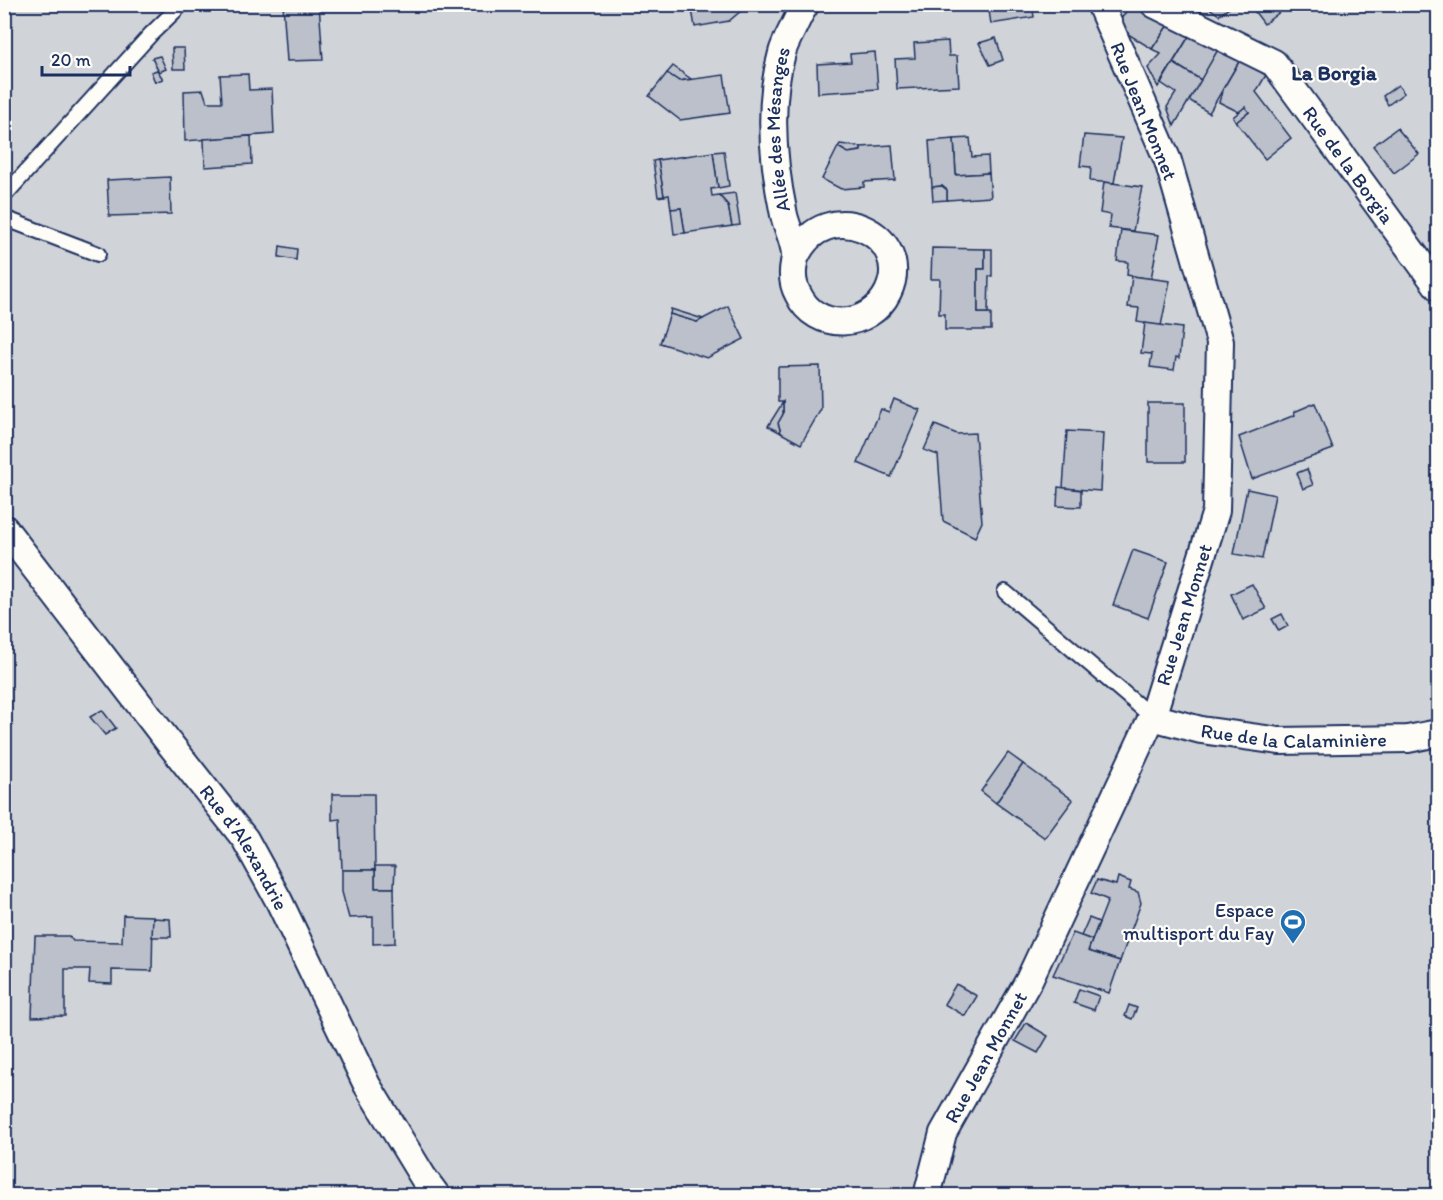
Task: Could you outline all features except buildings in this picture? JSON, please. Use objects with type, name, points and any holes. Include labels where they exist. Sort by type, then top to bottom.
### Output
[{"type":"street","name":"Allée des Mésanges","points":[[796,256],[785,216],[774,155],[774,95],[782,52],[806,4]]},
{"type":"street","name":"Rue Jean Monnet","points":[[927,1196],[943,1133],[1029,980],[1152,717],[1216,511],[1220,342],[1168,161],[1100,4]]},
{"type":"street","name":"Rue de la Borgia","points":[[1154,4],[1274,63],[1438,287]]},
{"type":"street","name":"Rue d’Alexandrie","points":[[4,528],[245,839],[279,901],[367,1085],[437,1196]]},
{"type":"street","name":"Rue de la Calaminière","points":[[1152,717],[1201,730],[1279,741],[1408,739],[1438,733]]},
{"type":"lane","points":[[4,196],[151,34],[182,4]]},
{"type":"lane","points":[[4,218],[98,254]]},
{"type":"lane","points":[[1005,592],[1152,717]]},
{"type":"shaded area","points":[[5,5],[1438,5],[1438,1195],[5,1196]]},
{"type":"place","name":"Espace multisport du Fay","points":[[1293,945]]},
{"type":"district","name":"La Borgia","points":[[1334,73]]}]
